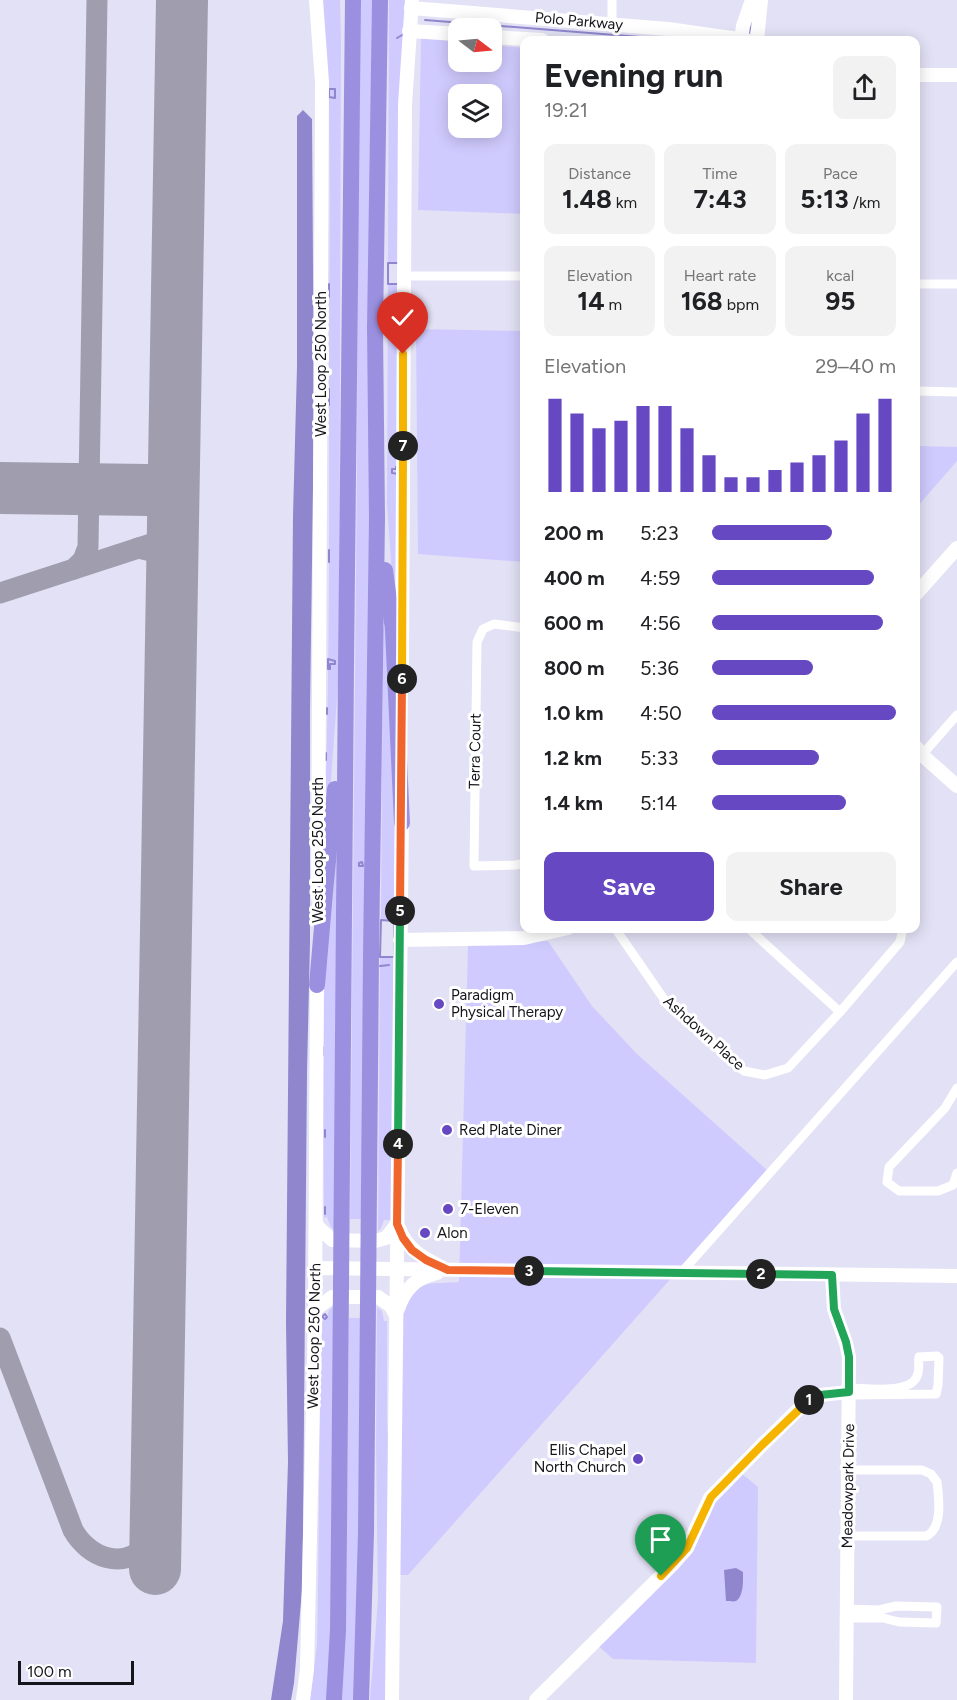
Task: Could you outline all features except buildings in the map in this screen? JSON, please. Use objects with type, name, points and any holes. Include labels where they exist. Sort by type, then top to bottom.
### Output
[{"type":"highway","points":[[345,0],[353,46]]},
{"type":"highway","points":[[334,1700],[338,1630],[353,0]]},
{"type":"highway","points":[[361,1700],[366,1533],[377,518],[375,328],[380,0]]},
{"type":"highway","points":[[377,518],[393,630],[402,823]]},
{"type":"highway","points":[[317,986],[346,666]]},
{"type":"main road","name":"West Loop 250 North","points":[[303,1700],[307,1669],[316,1222],[322,82],[316,0]]},
{"type":"main road","points":[[742,36],[752,0]]},
{"type":"main road","points":[[758,36],[761,0]]},
{"type":"main road","name":"Polo Parkway","points":[[411,4],[680,30],[717,36]]},
{"type":"main road","points":[[392,1700],[402,823],[405,105],[411,4]]},
{"type":"main road","points":[[409,31],[448,33]]},
{"type":"main road","name":"Polo Parkway","points":[[502,38],[520,39]]},
{"type":"main road","points":[[920,75],[957,75]]},
{"type":"main road","points":[[920,590],[957,548]]},
{"type":"main road","points":[[920,752],[957,786]]},
{"type":"main road","points":[[400,940],[524,938],[546,933]]},
{"type":"main road","points":[[316,1222],[317,1226],[332,1240],[375,1241],[387,1238],[397,1224]]},
{"type":"main road","points":[[397,1224],[412,1250],[426,1260],[448,1270]]},
{"type":"main road","points":[[315,1268],[957,1276]]},
{"type":"main road","points":[[396,1316],[402,1299],[419,1279],[448,1270]]},
{"type":"main road","name":"Meadowpark Drive","points":[[832,1275],[834,1309],[849,1357],[846,1700]]},
{"type":"main road","points":[[315,1313],[316,1309],[332,1297],[378,1297],[392,1306],[396,1316]]},
{"type":"main road","points":[[536,1700],[678,1559],[692,1539],[711,1497],[762,1445],[808,1400],[820,1395],[849,1392]]},
{"type":"street","points":[[612,0],[612,23]]},
{"type":"street","points":[[404,276],[520,276]]},
{"type":"street","points":[[920,284],[957,284]]},
{"type":"street","points":[[920,391],[957,392]]},
{"type":"street","name":"Terra Court","points":[[520,627],[494,624],[483,629],[477,642],[474,866],[520,865]]},
{"type":"street","points":[[920,750],[957,715]]},
{"type":"street","name":"Ashdown Place","points":[[618,933],[668,1005],[744,1071],[765,1075],[788,1068],[900,942],[902,933]]},
{"type":"street","points":[[753,933],[840,1012]]},
{"type":"street","points":[[681,1274],[957,962]]},
{"type":"street","points":[[957,1088],[945,1108],[889,1167],[887,1182],[898,1191],[938,1191],[953,1185],[957,1173]]},
{"type":"street","points":[[849,1392],[895,1389],[907,1391],[937,1393],[939,1358],[937,1356],[919,1357],[917,1377],[907,1391]]},
{"type":"street","points":[[847,1536],[926,1536],[933,1532],[938,1523],[937,1482],[929,1473],[921,1470],[848,1470]]},
{"type":"street","points":[[846,1613],[885,1614],[899,1623],[936,1623],[937,1607],[896,1606],[885,1614]]},
{"type":"shaded area","points":[[322,0],[340,0],[341,45],[339,672],[329,807],[326,806],[326,775],[329,615],[330,174],[328,87]]},
{"type":"shaded area","points":[[358,0],[372,0],[370,620],[364,1219],[350,1219],[357,467]]},
{"type":"shaded area","points":[[389,0],[407,0],[400,263],[388,263]]},
{"type":"shaded area","points":[[421,38],[448,41],[448,72],[502,72],[502,46],[520,48],[520,214],[418,210]]},
{"type":"shaded area","points":[[303,110],[312,119],[314,414],[302,1590],[291,1700],[271,1700],[283,1621],[288,1462],[286,1323],[293,516],[297,367],[297,116]]},
{"type":"shaded area","points":[[388,284],[399,284],[395,618],[387,504]]},
{"type":"shaded area","points":[[416,329],[520,331],[520,562],[418,554]]},
{"type":"shaded area","points":[[920,446],[957,447],[957,461],[920,504]]},
{"type":"shaded area","points":[[383,628],[388,628],[396,753],[394,921],[381,920]]},
{"type":"shaded area","points":[[336,858],[336,1231],[331,1227],[327,1217],[324,1218],[323,1047],[325,950]]},
{"type":"shaded area","points":[[548,941],[592,1006],[637,1054],[767,1170],[408,1575],[399,1575],[402,1312],[414,1293],[424,1285],[459,1282],[468,945]]},
{"type":"shaded area","points":[[380,957],[394,957],[391,1220],[384,1220],[378,1231]]},
{"type":"shaded area","points":[[335,1306],[334,1597],[328,1700],[310,1700],[317,1645],[321,1317],[327,1317],[329,1310]]},
{"type":"shaded area","points":[[377,1307],[382,1311],[384,1321],[387,1321],[389,1459],[387,1700],[370,1700],[378,1600]]},
{"type":"shaded area","points":[[349,1318],[363,1318],[356,1700],[342,1700],[346,1606]]},
{"type":"shaded area","points":[[741,1473],[758,1487],[756,1663],[613,1659],[594,1642],[657,1584],[710,1498]]},
{"type":"shaded area","points":[[736,1568],[743,1572],[742,1592],[736,1601],[726,1601],[724,1570]]},
{"type":"waterway","points":[[425,20],[627,36]]},
{"type":"waterway","points":[[749,33],[751,23]]},
{"type":"waterway","points":[[397,38],[404,34]]},
{"type":"waterway","points":[[329,89],[335,89],[335,98],[329,97],[329,89]]},
{"type":"waterway","points":[[388,263],[400,263],[399,284],[388,284],[388,263]]},
{"type":"waterway","points":[[329,284],[329,297]]},
{"type":"waterway","points":[[329,389],[329,405]]},
{"type":"waterway","points":[[399,466],[399,474],[392,473],[392,469],[399,466]]},
{"type":"waterway","points":[[329,550],[329,562]]},
{"type":"waterway","points":[[328,659],[335,661],[335,664],[330,664],[330,669],[328,669],[328,659]]},
{"type":"waterway","points":[[327,708],[327,714]]},
{"type":"waterway","points":[[326,753],[326,760]]},
{"type":"waterway","points":[[362,862],[363,866],[359,866],[359,863],[362,862]]},
{"type":"waterway","points":[[381,920],[394,921],[394,957],[380,957],[381,920]]},
{"type":"waterway","points":[[380,966],[389,965]]},
{"type":"waterway","points":[[323,1047],[323,1055]]},
{"type":"waterway","points":[[325,1130],[325,1137]]},
{"type":"waterway","points":[[325,1207],[325,1214]]},
{"type":"waterway","points":[[325,1314],[327,1317],[325,1319],[322,1317],[325,1314]]},
{"type":"taxiway","points":[[74,569],[83,560],[88,547],[97,0]]},
{"type":"taxiway","points":[[66,489],[82,499],[88,511]]},
{"type":"taxiway","points":[[149,490],[166,499],[173,517]]},
{"type":"taxiway","points":[[0,593],[154,543],[167,532],[173,517]]},
{"type":"taxiway","points":[[138,548],[160,553],[172,570]]},
{"type":"taxiway","points":[[0,1338],[73,1530],[80,1540],[97,1554],[117,1559],[138,1553],[147,1544],[156,1527]]},
{"type":"runway","points":[[155,1569],[182,0]]},
{"type":"runway","points":[[0,488],[149,490]]},
{"type":"place","name":"Paradigm Physical Therapy","points":[[439,1004]]},
{"type":"place","name":"Red Plate Diner","points":[[447,1130]]},
{"type":"place","name":"7-Eleven","points":[[448,1209]]},
{"type":"place","name":"Alon","points":[[425,1233]]},
{"type":"place","name":"Ellis Chapel North Church","points":[[638,1459]]},
{"type":"route","points":[[403,354],[402,823],[397,1224],[403,1238],[412,1250],[426,1260],[448,1270],[832,1275],[834,1309],[849,1357],[849,1392],[820,1395],[808,1400],[794,1413],[711,1497],[687,1548],[661,1576]]}]
